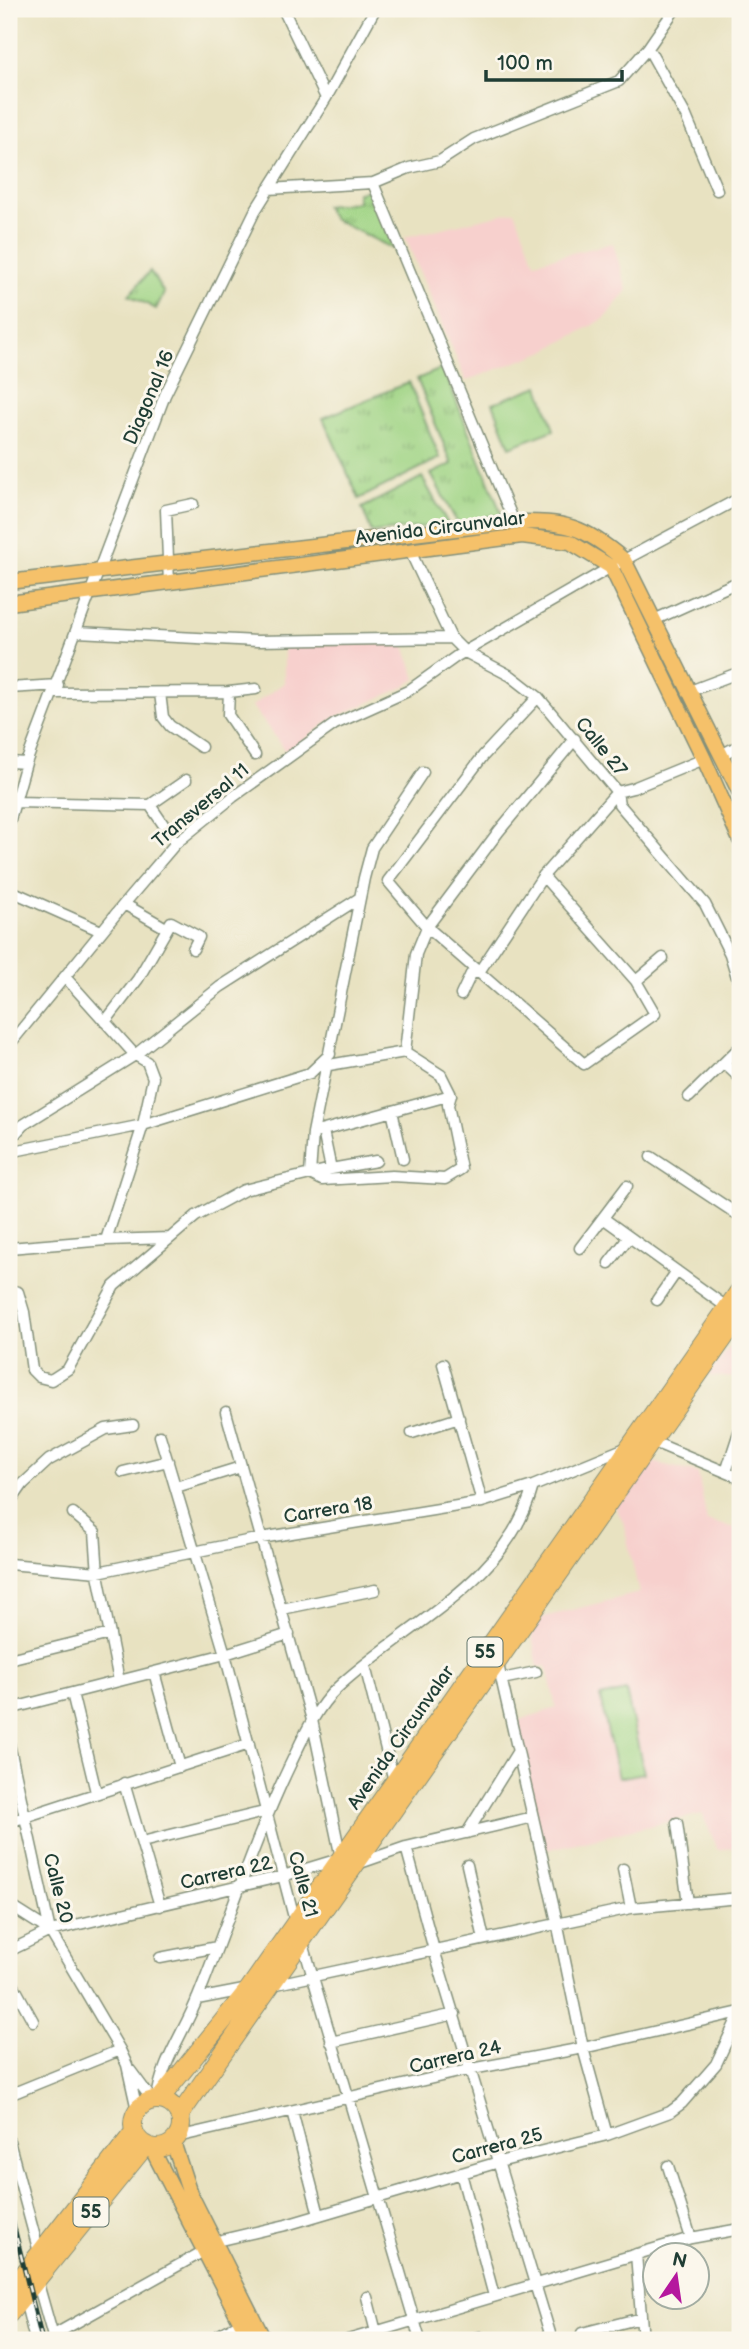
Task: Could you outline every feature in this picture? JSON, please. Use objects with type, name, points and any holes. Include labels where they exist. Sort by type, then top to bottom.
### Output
[{"type":"highway","name":"Avenida Circunvalar","points":[[348,1862],[394,1782],[494,1640],[640,1445],[734,1312],[740,1290]]},
{"type":"highway","name":"Avenida Circunvalar","points":[[152,2103],[299,1931],[348,1862],[398,1803],[499,1670],[640,1445]]},
{"type":"highway","name":"Avenida Circunvalar","points":[[179,2116],[269,1986],[299,1931]]},
{"type":"highway","points":[[152,2103],[172,2105],[179,2116]]},
{"type":"highway","name":"55","points":[[144,2141],[134,2117],[152,2103]]},
{"type":"highway","name":"55","points":[[175,2139],[180,2130],[179,2116]]},
{"type":"highway","points":[[144,2141],[166,2146],[175,2139]]},
{"type":"highway","name":"55","points":[[9,2314],[16,2295],[40,2256],[144,2141]]},
{"type":"highway","name":"55","points":[[16,2295],[37,2280],[144,2141]]},
{"type":"main road","name":"Avenida Circunvalar","points":[[9,582],[514,522],[573,526],[600,540],[654,620],[740,793]]},
{"type":"main road","name":"Avenida Circunvalar","points":[[9,603],[522,536],[570,542],[618,564],[704,759],[735,815],[740,840]]},
{"type":"main road","points":[[175,2139],[184,2179],[209,2246],[250,2340]]},
{"type":"main road","points":[[144,2141],[264,2340]]},
{"type":"street","points":[[283,9],[326,98]]},
{"type":"street","name":"Diagonal 16","points":[[9,823],[26,763],[165,395],[268,189],[284,168],[326,98],[375,9]]},
{"type":"street","points":[[268,189],[373,183],[409,168],[440,160],[474,139],[619,81],[648,48],[675,9]]},
{"type":"street","points":[[648,48],[686,116],[717,190]]},
{"type":"street","points":[[373,183],[514,522]]},
{"type":"street","name":"Transversal 11","points":[[9,1045],[176,843],[233,797],[335,724],[408,691],[465,652],[740,498]]},
{"type":"street","points":[[169,583],[166,510],[193,504]]},
{"type":"street","name":"Calle 27","points":[[410,551],[451,638],[465,652],[511,676],[538,697],[617,792],[619,804],[705,904],[730,954],[740,987]]},
{"type":"street","points":[[654,620],[740,581]]},
{"type":"street","points":[[77,632],[257,641],[451,638]]},
{"type":"street","points":[[690,691],[734,674]]},
{"type":"street","points":[[9,688],[160,693],[256,690]]},
{"type":"street","points":[[229,692],[228,715],[255,755]]},
{"type":"street","points":[[160,693],[163,717],[170,726],[201,747]]},
{"type":"street","points":[[388,881],[484,756],[538,697]]},
{"type":"street","points":[[405,1052],[416,954],[427,927],[499,831],[575,739]]},
{"type":"street","points":[[721,755],[740,745]]},
{"type":"street","points":[[461,995],[471,974],[479,972],[543,876],[617,792],[633,789],[704,759]]},
{"type":"street","points":[[9,762],[26,763]]},
{"type":"street","points":[[310,1174],[358,899],[372,848],[423,772]]},
{"type":"street","points":[[16,802],[150,805],[186,780]]},
{"type":"street","points":[[150,805],[176,843]]},
{"type":"street","points":[[364,878],[388,881],[427,927],[584,1064],[655,1014],[636,981],[543,876]]},
{"type":"street","points":[[9,890],[101,931]]},
{"type":"street","points":[[9,1141],[23,1125],[135,1055],[220,986],[358,899]]},
{"type":"street","points":[[124,904],[166,928]]},
{"type":"street","points":[[105,1021],[138,979],[171,922],[199,937],[193,949]]},
{"type":"street","points":[[636,981],[663,958]]},
{"type":"street","points":[[66,978],[135,1055],[147,1062],[153,1078],[143,1125],[106,1240]]},
{"type":"street","points":[[689,1097],[740,1046]]},
{"type":"street","points":[[9,1152],[143,1125],[310,1073],[330,1060],[405,1052],[441,1075],[450,1095],[448,1105],[461,1169],[445,1179],[391,1176],[322,1180],[310,1174]]},
{"type":"street","points":[[724,1063],[740,1078]]},
{"type":"street","points":[[318,1132],[450,1095]]},
{"type":"street","points":[[392,1111],[403,1159]]},
{"type":"street","points":[[318,1132],[331,1169]]},
{"type":"street","points":[[651,1157],[740,1216]]},
{"type":"street","points":[[9,1283],[24,1312],[32,1370],[39,1377],[51,1380],[68,1370],[114,1286],[196,1216],[244,1190],[376,1161]]},
{"type":"street","points":[[580,1248],[627,1186]]},
{"type":"street","points":[[603,1218],[734,1312]]},
{"type":"street","points":[[609,1263],[629,1237]]},
{"type":"street","points":[[9,1248],[170,1238]]},
{"type":"street","points":[[657,1300],[677,1271]]},
{"type":"street","points":[[443,1364],[482,1502]]},
{"type":"street","points":[[226,1412],[289,1634],[348,1862]]},
{"type":"street","points":[[412,1433],[459,1418]]},
{"type":"street","points":[[9,1504],[23,1484],[49,1460],[106,1429],[133,1425]]},
{"type":"street","points":[[726,1472],[740,1429]]},
{"type":"street","name":"Calle 21","points":[[160,1436],[225,1654],[283,1877],[420,2340]]},
{"type":"street","points":[[640,1445],[740,1478]]},
{"type":"street","name":"Carrera 18","points":[[9,1564],[98,1572],[261,1538],[482,1502],[533,1486],[640,1445]]},
{"type":"street","points":[[123,1472],[168,1461]]},
{"type":"street","points":[[176,1487],[241,1466]]},
{"type":"street","points":[[152,2103],[218,1947],[268,1811],[312,1720],[336,1689],[455,1596],[498,1554],[526,1512],[533,1486]]},
{"type":"street","points":[[73,1513],[94,1532],[98,1572],[119,1681]]},
{"type":"street","points":[[282,1609],[375,1590]]},
{"type":"street","points":[[9,1659],[110,1634]]},
{"type":"street","points":[[9,1709],[225,1654],[289,1634]]},
{"type":"street","points":[[494,1640],[583,2048],[607,2136]]},
{"type":"street","points":[[365,1666],[398,1803]]},
{"type":"street","points":[[499,1670],[536,1672]]},
{"type":"street","points":[[154,1672],[180,1767]]},
{"type":"street","points":[[72,1693],[96,1792]]},
{"type":"street","name":"Calle 20","points":[[9,1744],[50,1931],[127,2065],[152,2103]]},
{"type":"street","points":[[9,1822],[249,1744]]},
{"type":"street","points":[[467,1833],[518,1751]]},
{"type":"street","points":[[124,1783],[160,1906]]},
{"type":"street","points":[[142,1842],[268,1811]]},
{"type":"street","name":"Carrera 22","points":[[9,1951],[50,1931],[533,1817]]},
{"type":"street","points":[[677,1823],[688,1903]]},
{"type":"street","points":[[406,1847],[552,2340]]},
{"type":"street","points":[[467,1865],[484,1939]]},
{"type":"street","points":[[623,1869],[631,1908]]},
{"type":"street","points":[[269,1986],[631,1908],[740,1898]]},
{"type":"street","points":[[9,1905],[50,1931]]},
{"type":"street","points":[[160,1958],[218,1947]]},
{"type":"street","points":[[9,1977],[33,2021]]},
{"type":"street","points":[[197,1999],[249,1989]]},
{"type":"street","name":"Carrera 24","points":[[175,2139],[472,2069],[583,2048],[740,2013]]},
{"type":"street","name":"Carrera 25","points":[[53,2338],[209,2246],[499,2162],[607,2136],[670,2112],[682,2104],[716,2064],[740,2013]]},
{"type":"street","points":[[331,2042],[455,2014]]},
{"type":"street","points":[[9,2095],[120,2050]]},
{"type":"street","name":"Calle 20","points":[[127,2065],[152,2103]]},
{"type":"street","points":[[292,2111],[319,2215]]},
{"type":"street","points":[[9,2141],[40,2256]]},
{"type":"street","points":[[668,2166],[691,2238]]},
{"type":"street","points":[[461,2173],[494,2296]]},
{"type":"street","points":[[348,2340],[691,2238],[740,2229]]},
{"type":"street","points":[[636,2254],[643,2340]]},
{"type":"street","points":[[37,2280],[53,2338]]},
{"type":"street","points":[[16,2295],[35,2340]]},
{"type":"street","points":[[367,2297],[376,2332]]},
{"type":"street","points":[[582,2333],[641,2318]]},
{"type":"street","points":[[210,2340],[241,2323]]},
{"type":"shaded area","points":[[515,211],[535,262],[613,243],[627,290],[604,319],[543,352],[466,381],[405,237]]},
{"type":"shaded area","points":[[404,643],[416,679],[402,688],[334,718],[286,752],[252,706],[284,683],[284,645]]},
{"type":"shaded area","points":[[740,1331],[740,1378],[708,1376],[733,1342]]},
{"type":"shaded area","points":[[649,1461],[698,1473],[707,1521],[740,1529],[740,1847],[718,1850],[702,1814],[541,1851],[511,1723],[556,1708],[547,1666],[538,1667],[531,1632],[540,1618],[639,1593],[623,1521],[613,1503]]},
{"type":"green space","points":[[371,190],[394,249],[333,219],[325,206],[358,202],[357,192]]},
{"type":"green space","points":[[150,271],[164,293],[156,309],[129,295]]},
{"type":"green space","points":[[443,368],[502,515],[458,524],[431,474],[452,464],[417,379]]},
{"type":"green space","points":[[409,382],[440,458],[359,499],[323,418]]},
{"type":"green space","points":[[539,386],[554,430],[510,447],[493,403]]},
{"type":"green space","points":[[422,477],[448,524],[372,533],[362,508]]},
{"type":"green space","points":[[626,1691],[644,1773],[618,1778],[600,1697]]},
{"type":"railway","points":[[9,2207],[42,2340]]}]
